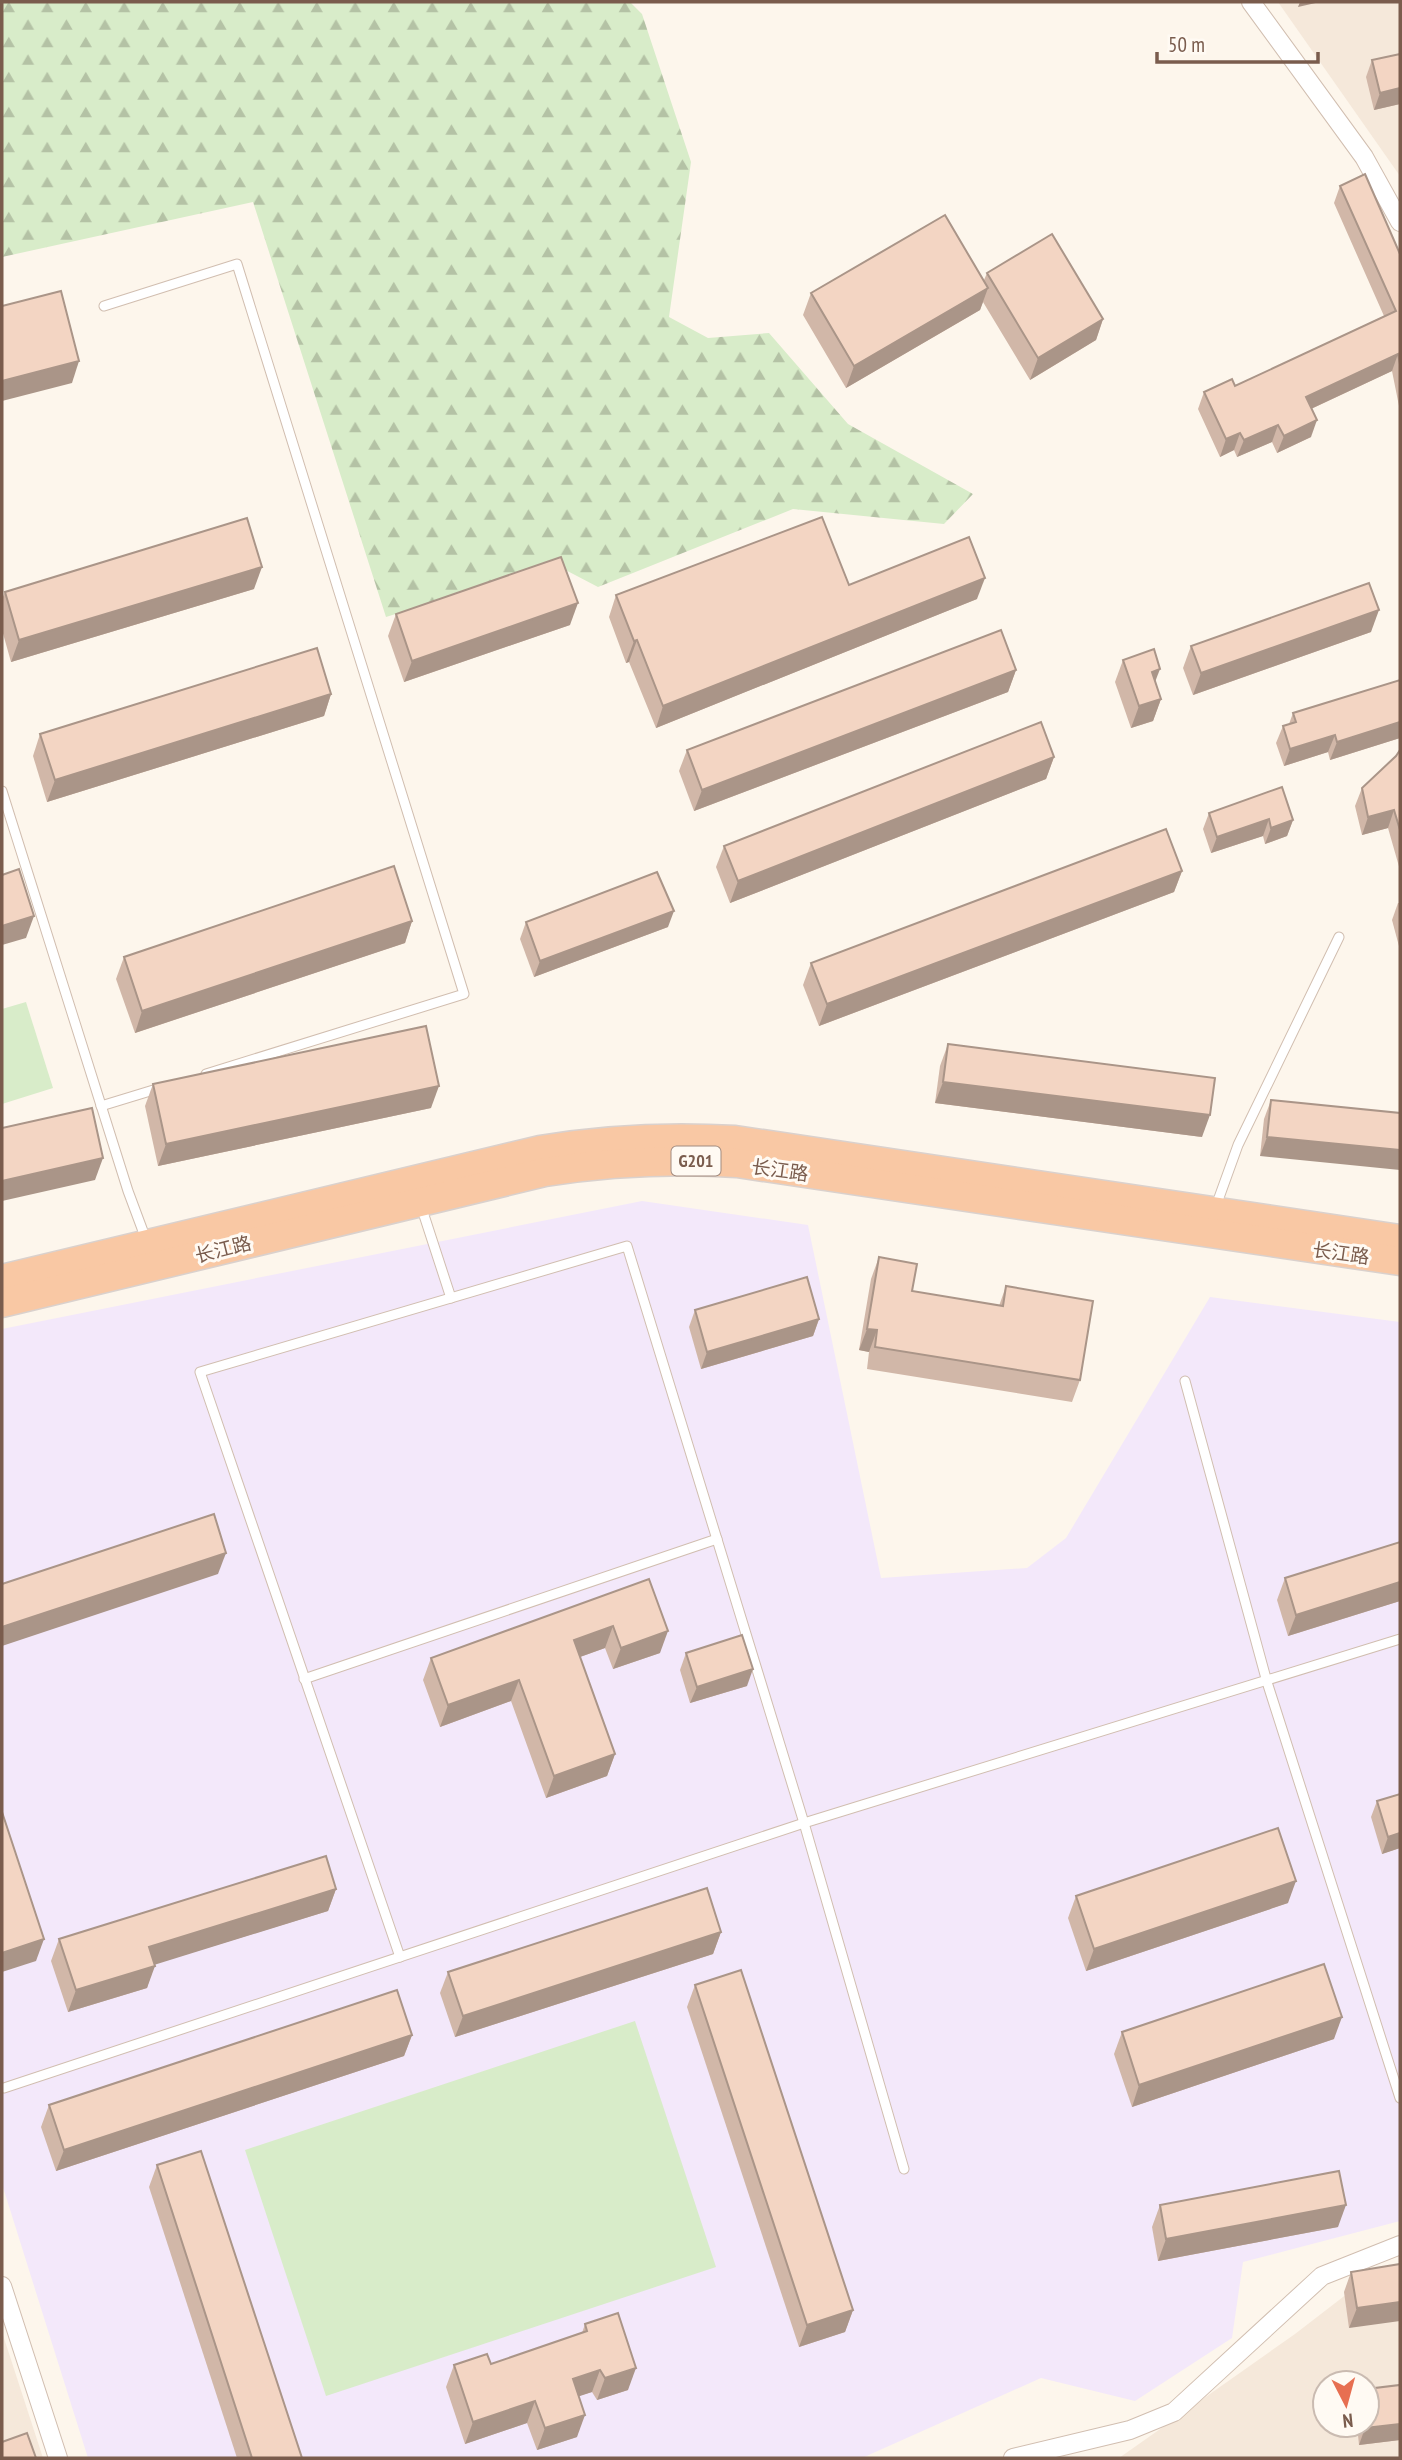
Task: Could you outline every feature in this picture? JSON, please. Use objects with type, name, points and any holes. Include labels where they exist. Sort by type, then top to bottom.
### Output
[{"type":"highway","name":"长江路","points":[[2,1279],[540,1150],[605,1139],[660,1137],[735,1140],[1400,1239]]},
{"type":"highway","name":"长江路","points":[[2,1303],[545,1172],[604,1163],[673,1159],[737,1163],[1400,1261]]},
{"type":"street","points":[[1251,2],[1364,157],[1400,222]]},
{"type":"street","points":[[1013,2458],[1130,2430],[1174,2412],[1322,2276],[1400,2245]]},
{"type":"street","points":[[2,2286],[58,2458]]},
{"type":"lane","points":[[104,306],[237,264],[464,994],[192,1078]]},
{"type":"lane","points":[[2,790],[101,1106],[148,1244]]},
{"type":"lane","points":[[1214,1211],[1238,1145],[1339,937]]},
{"type":"lane","points":[[101,1106],[166,1086]]},
{"type":"lane","points":[[420,1202],[451,1298]]},
{"type":"lane","points":[[400,1957],[200,1372],[627,1246],[804,1823],[904,2169]]},
{"type":"lane","points":[[1185,1381],[1267,1682],[1400,2098]]},
{"type":"lane","points":[[304,1679],[717,1539]]},
{"type":"lane","points":[[4,2088],[804,1823],[1400,1639]]},
{"type":"shaded area","points":[[1278,2],[1400,2],[1400,176]]},
{"type":"shaded area","points":[[642,1201],[808,1225],[881,1578],[1027,1568],[1066,1538],[1210,1297],[1400,1322],[1400,2221],[1243,2262],[1232,2338],[1135,2401],[1041,2378],[862,2458],[88,2458],[2,2184],[2,1329]]},
{"type":"shaded area","points":[[1400,2265],[1400,2458],[1119,2458],[1295,2334],[1378,2270]]},
{"type":"shaded area","points":[[2,2332],[43,2458],[2,2458]]},
{"type":"green space","points":[[2,2],[630,2],[642,14],[691,162],[669,317],[708,338],[769,333],[848,424],[973,494],[944,524],[793,509],[598,587],[554,564],[386,617],[253,202],[2,257]]},
{"type":"green space","points":[[26,1002],[53,1088],[2,1104],[2,1009]]},
{"type":"green space","points":[[635,2021],[716,2267],[326,2396],[245,2150]]},
{"type":"building","points":[[1400,54],[1400,88],[1380,93],[1372,60]]},
{"type":"building","points":[[1365,174],[1400,254],[1400,364],[1398,354],[1306,397],[1317,420],[1284,436],[1278,425],[1244,440],[1240,433],[1226,439],[1204,392],[1232,379],[1235,386],[1396,311],[1340,186]]},
{"type":"building","points":[[945,215],[988,288],[854,366],[811,293]]},
{"type":"building","points":[[1052,234],[1103,319],[1038,358],[987,273]]},
{"type":"building","points":[[61,291],[79,361],[2,381],[2,306]]},
{"type":"building","points":[[822,517],[849,585],[969,537],[985,578],[663,706],[616,595]]},
{"type":"building","points":[[247,518],[262,567],[19,640],[5,592]]},
{"type":"building","points":[[561,557],[578,603],[412,661],[396,614]]},
{"type":"building","points":[[1369,583],[1379,610],[1201,673],[1191,646]]},
{"type":"building","points":[[1001,630],[1016,670],[702,790],[687,750]]},
{"type":"building","points":[[317,648],[331,694],[55,780],[40,734]]},
{"type":"building","points":[[1154,649],[1160,669],[1152,672],[1161,699],[1139,706],[1123,660]]},
{"type":"building","points":[[1400,680],[1400,722],[1337,742],[1335,735],[1290,749],[1283,726],[1296,722],[1293,713]]},
{"type":"building","points":[[1041,722],[1054,757],[738,881],[724,846]]},
{"type":"building","points":[[1400,750],[1400,830],[1394,810],[1368,817],[1362,788]]},
{"type":"building","points":[[1282,787],[1293,820],[1271,828],[1269,819],[1217,837],[1209,813]]},
{"type":"building","points":[[1166,829],[1182,871],[827,1004],[811,963]]},
{"type":"building","points":[[394,866],[412,921],[142,1011],[124,957]]},
{"type":"building","points":[[19,869],[34,916],[2,926],[2,875]]},
{"type":"building","points":[[657,872],[674,911],[540,961],[526,922]]},
{"type":"building","points":[[426,1026],[439,1086],[166,1144],[153,1084]]},
{"type":"building","points":[[948,1044],[1215,1078],[1210,1115],[943,1082]]},
{"type":"building","points":[[1271,1100],[1400,1113],[1400,1150],[1267,1137]]},
{"type":"building","points":[[92,1108],[103,1158],[2,1181],[2,1128]]},
{"type":"building","points":[[879,1257],[917,1264],[912,1291],[1003,1306],[1006,1286],[1093,1301],[1080,1380],[875,1347],[877,1330],[867,1329]]},
{"type":"building","points":[[807,1277],[819,1319],[707,1352],[695,1310]]},
{"type":"building","points":[[214,1514],[226,1553],[2,1627],[2,1584]]},
{"type":"building","points":[[1400,1542],[1400,1582],[1296,1615],[1285,1578]]},
{"type":"building","points":[[649,1579],[668,1631],[621,1648],[613,1626],[574,1640],[615,1754],[554,1776],[519,1680],[448,1705],[431,1658]]},
{"type":"building","points":[[742,1635],[753,1669],[697,1687],[686,1653]]},
{"type":"building","points":[[1400,1794],[1400,1833],[1388,1837],[1377,1801]]},
{"type":"building","points":[[2,1812],[44,1939],[2,1953]]},
{"type":"building","points":[[1278,1828],[1296,1881],[1094,1949],[1076,1896]]},
{"type":"building","points":[[326,1856],[336,1889],[149,1947],[155,1966],[76,1990],[59,1939]]},
{"type":"building","points":[[707,1888],[721,1932],[463,2016],[448,1972]]},
{"type":"building","points":[[1324,1964],[1342,2017],[1139,2085],[1122,2032]]},
{"type":"building","points":[[741,1970],[853,2310],[807,2325],[695,1985]]},
{"type":"building","points":[[397,1990],[412,2035],[64,2150],[49,2105]]},
{"type":"building","points":[[201,2151],[302,2458],[252,2458],[157,2165]]},
{"type":"building","points":[[1339,2171],[1346,2205],[1166,2239],[1160,2205]]},
{"type":"building","points":[[1400,2264],[1400,2302],[1357,2308],[1351,2272]]},
{"type":"building","points":[[618,2313],[636,2368],[605,2378],[600,2370],[573,2379],[585,2415],[545,2428],[535,2401],[473,2422],[454,2365],[487,2354],[491,2364],[587,2331],[585,2324]]},
{"type":"building","points":[[1400,2385],[1400,2424],[1381,2426],[1381,2387]]},
{"type":"building","points":[[27,2433],[36,2458],[2,2458],[2,2442]]}]
